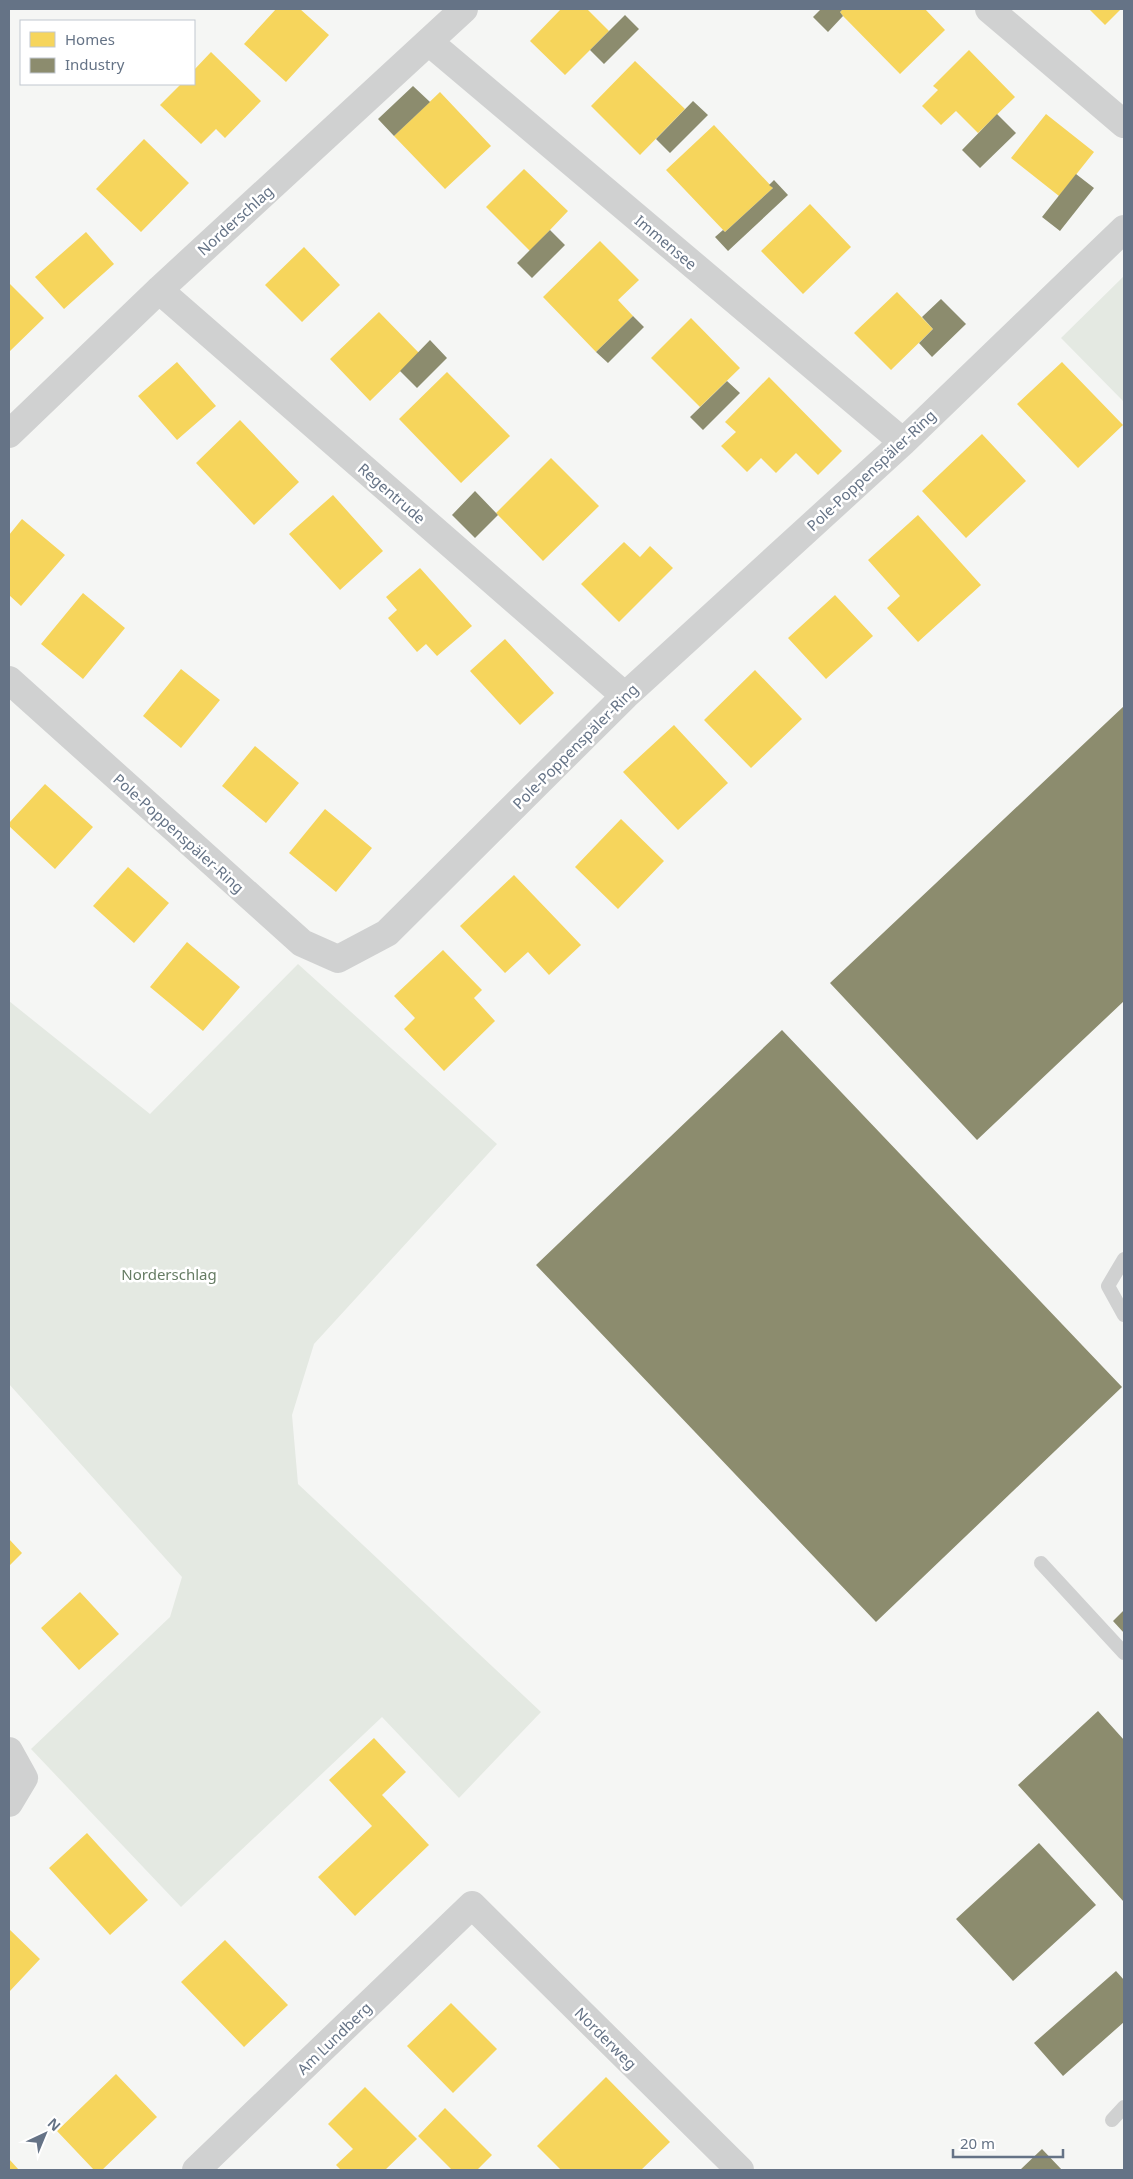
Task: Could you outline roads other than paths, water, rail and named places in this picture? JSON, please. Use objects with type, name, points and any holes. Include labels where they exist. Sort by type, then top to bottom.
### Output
[{"type":"street","name":"Norderschlag","points":[[9,434],[159,290],[464,9]]},
{"type":"street","points":[[989,9],[1124,124]]},
{"type":"street","name":"Immensee","points":[[429,42],[903,442]]},
{"type":"street","name":"Pole-Poppenspäler-Ring","points":[[9,680],[302,943],[338,959],[387,933],[625,696],[903,442],[1124,229]]},
{"type":"street","name":"Regentrude","points":[[159,290],[625,696]]},
{"type":"street","points":[[9,1751],[24,1778],[9,1802]]},
{"type":"street","name":"Am Lundberg","points":[[196,2170],[472,1905]]},
{"type":"street","name":"Norderweg","points":[[472,1905],[740,2170]]},
{"type":"lane","points":[[1124,1259],[1108,1286],[1124,1315]]},
{"type":"lane","points":[[1041,1563],[1124,1653]]},
{"type":"lane","points":[[1112,2120],[1124,2107]]}]
